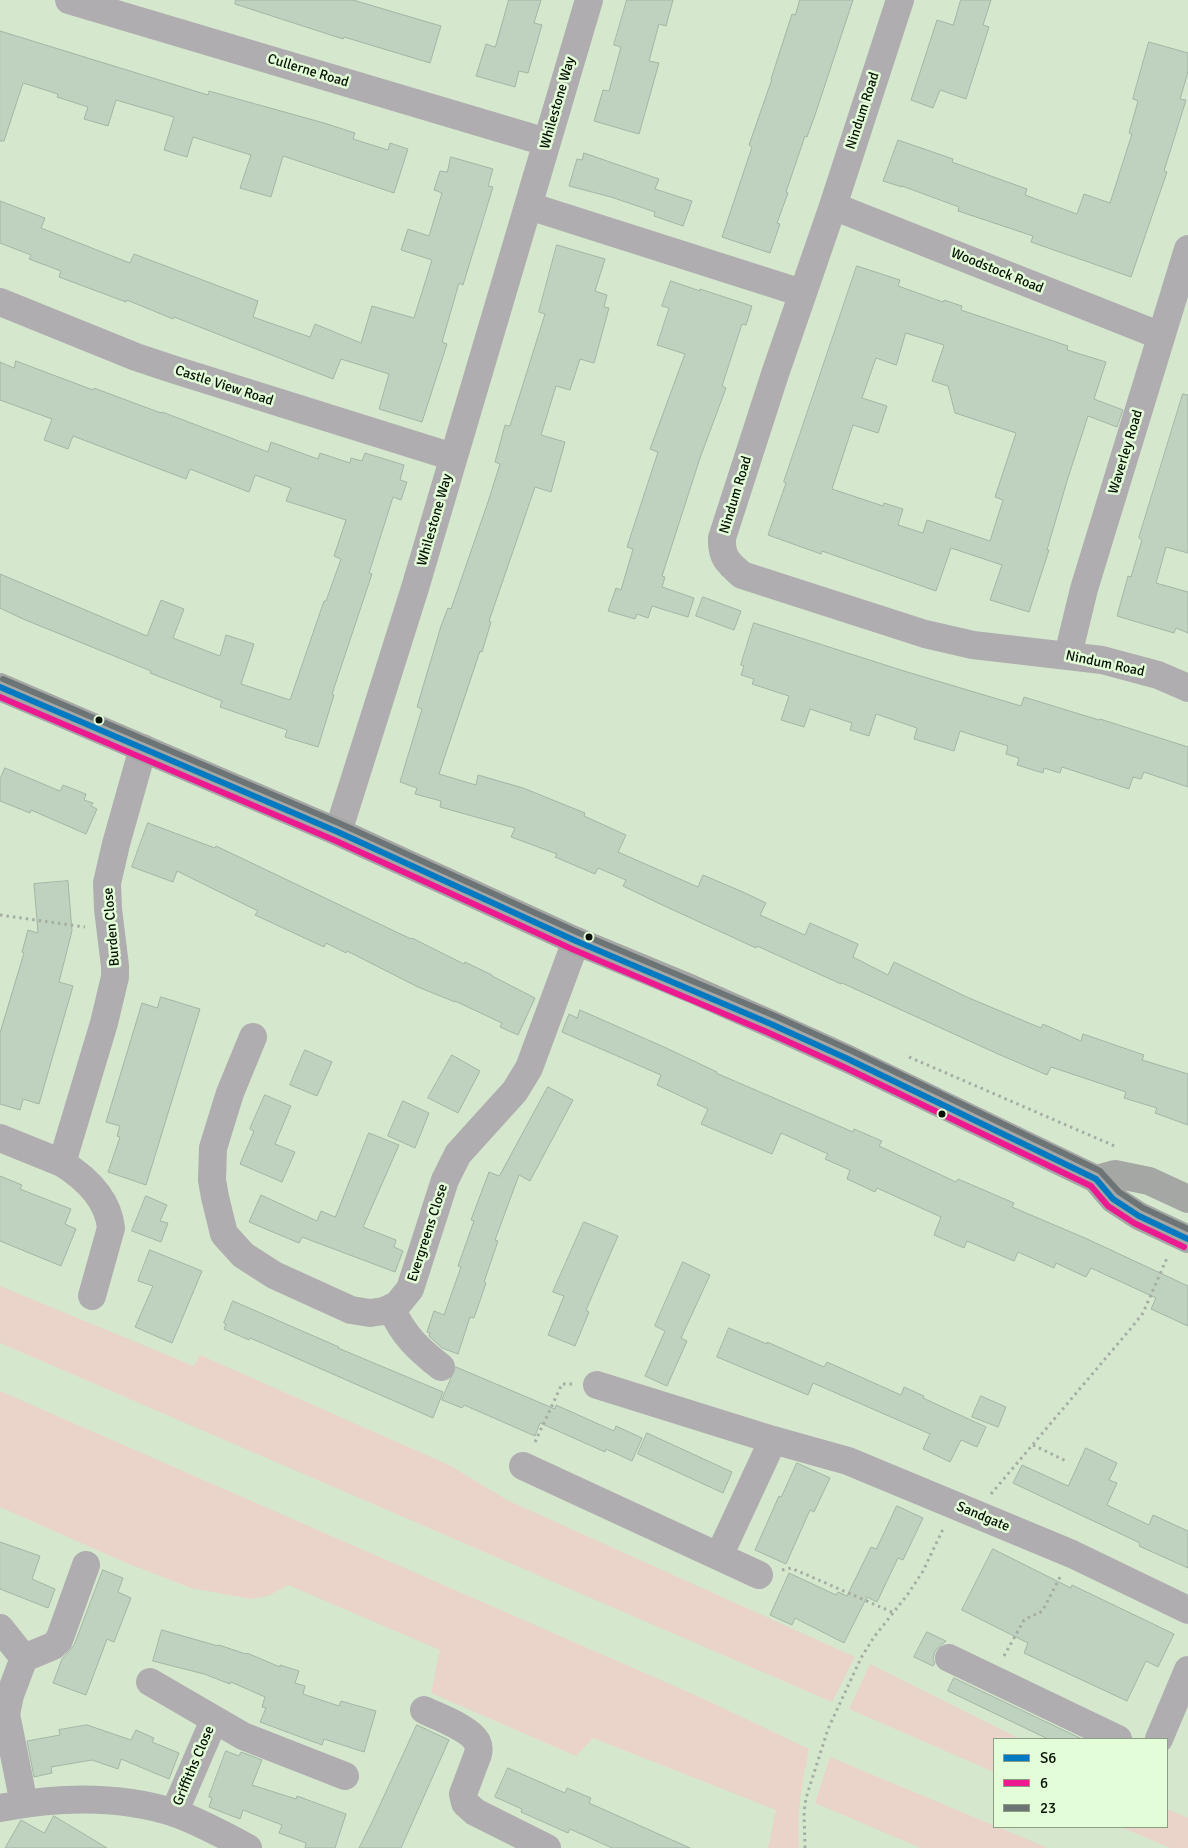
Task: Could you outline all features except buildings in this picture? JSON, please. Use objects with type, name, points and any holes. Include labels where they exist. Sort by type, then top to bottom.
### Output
[{"type":"main road","points":[[0,688],[338,832],[576,941],[692,989],[848,1059],[1096,1179],[1113,1199],[1179,1245]]},
{"type":"main road","points":[[1096,1179],[1116,1174],[1149,1181],[1188,1199]]},
{"type":"street","name":"Cullerne Road","points":[[69,0],[546,142]]},
{"type":"street","name":"Whilestone Way","points":[[338,832],[415,588],[589,0]]},
{"type":"street","name":"Nindum Road","points":[[900,0],[722,538],[721,549],[726,559],[742,575],[925,634],[973,644],[1102,660],[1158,675],[1188,688]]},
{"type":"street","points":[[529,206],[802,293]]},
{"type":"street","name":"Woodstock Road","points":[[833,206],[1160,336]]},
{"type":"street","name":"Waverley Road","points":[[1068,655],[1084,589],[1188,249]]},
{"type":"street","name":"Castle View Road","points":[[0,302],[172,369],[453,457]]},
{"type":"street","name":"Burden Close","points":[[62,1163],[104,1023],[115,977],[107,883],[143,748]]},
{"type":"street","name":"Evergreens Close","points":[[392,1309],[402,1301],[410,1290],[452,1164],[466,1144],[515,1091],[529,1068],[576,941]]},
{"type":"street","points":[[253,1037],[219,1123],[213,1148],[215,1197],[224,1234],[243,1255],[274,1275],[351,1310],[370,1313],[392,1309],[403,1332],[441,1367]]},
{"type":"street","points":[[0,1138],[62,1163],[82,1177],[104,1202],[110,1218],[111,1228],[92,1296]]},
{"type":"street","name":"Sandgate","points":[[597,1385],[772,1440],[848,1461],[1072,1554],[1188,1610]]},
{"type":"street","points":[[718,1556],[772,1440]]},
{"type":"street","points":[[523,1466],[759,1575]]},
{"type":"street","points":[[0,1628],[24,1658],[53,1646],[58,1640],[86,1564]]},
{"type":"street","name":"Griffiths Close","points":[[24,1658],[10,1695],[6,1714],[12,1806],[68,1799],[95,1799],[148,1807],[174,1813],[203,1825],[235,1845]]},
{"type":"street","points":[[949,1658],[1116,1738]]},
{"type":"street","points":[[1159,1738],[1188,1670]]},
{"type":"street","points":[[150,1682],[243,1736],[345,1776]]},
{"type":"street","points":[[424,1710],[463,1730],[477,1741],[479,1747],[478,1754],[463,1794],[465,1803],[475,1812],[547,1848]]},
{"type":"street","name":"Griffiths Close","points":[[174,1813],[214,1720]]},
{"type":"path","points":[[0,915],[111,930]]},
{"type":"path","points":[[805,1848],[804,1812],[806,1798],[828,1729],[861,1658],[874,1637],[908,1594],[964,1509],[1033,1445],[1142,1313],[1179,1245]]},
{"type":"path","points":[[523,1466],[562,1384],[597,1385]]},
{"type":"path","points":[[1033,1445],[1066,1461]]},
{"type":"path","points":[[992,1679],[1024,1620],[1043,1610],[1072,1554]]},
{"type":"path","points":[[759,1575],[791,1568],[892,1612]]},
{"type":"shaded area","points":[[0,1286],[194,1366],[200,1355],[449,1465],[507,1500],[855,1657],[832,1702],[0,1343]]},
{"type":"shaded area","points":[[0,1391],[704,1699],[809,1749],[799,1810],[799,1848],[767,1848],[776,1810],[593,1738],[576,1756],[431,1693],[440,1650],[288,1585],[268,1596],[251,1599],[191,1588],[124,1562],[0,1507]]},
{"type":"shaded area","points":[[870,1664],[1018,1738],[993,1738],[993,1772],[849,1709]]},
{"type":"shaded area","points":[[830,1757],[993,1825],[993,1828],[1000,1828],[1048,1848],[921,1848],[815,1803]]},
{"type":"shaded area","points":[[1168,1809],[1188,1818],[1188,1848],[1170,1848],[1123,1828],[1168,1828]]},
{"type":"transit line","name":"23","points":[[3,679],[341,824],[579,933],[775,1016],[852,1051],[1100,1171],[1119,1192],[1143,1208],[1188,1229]]},
{"type":"transit line","name":"S6","points":[[0,687],[338,832],[576,941],[848,1059],[1096,1179],[1113,1199],[1139,1216],[1188,1239]]},
{"type":"transit line","name":"6","points":[[0,697],[334,840],[572,949],[844,1067],[1091,1186],[1108,1206],[1134,1223],[1184,1247]]}]
